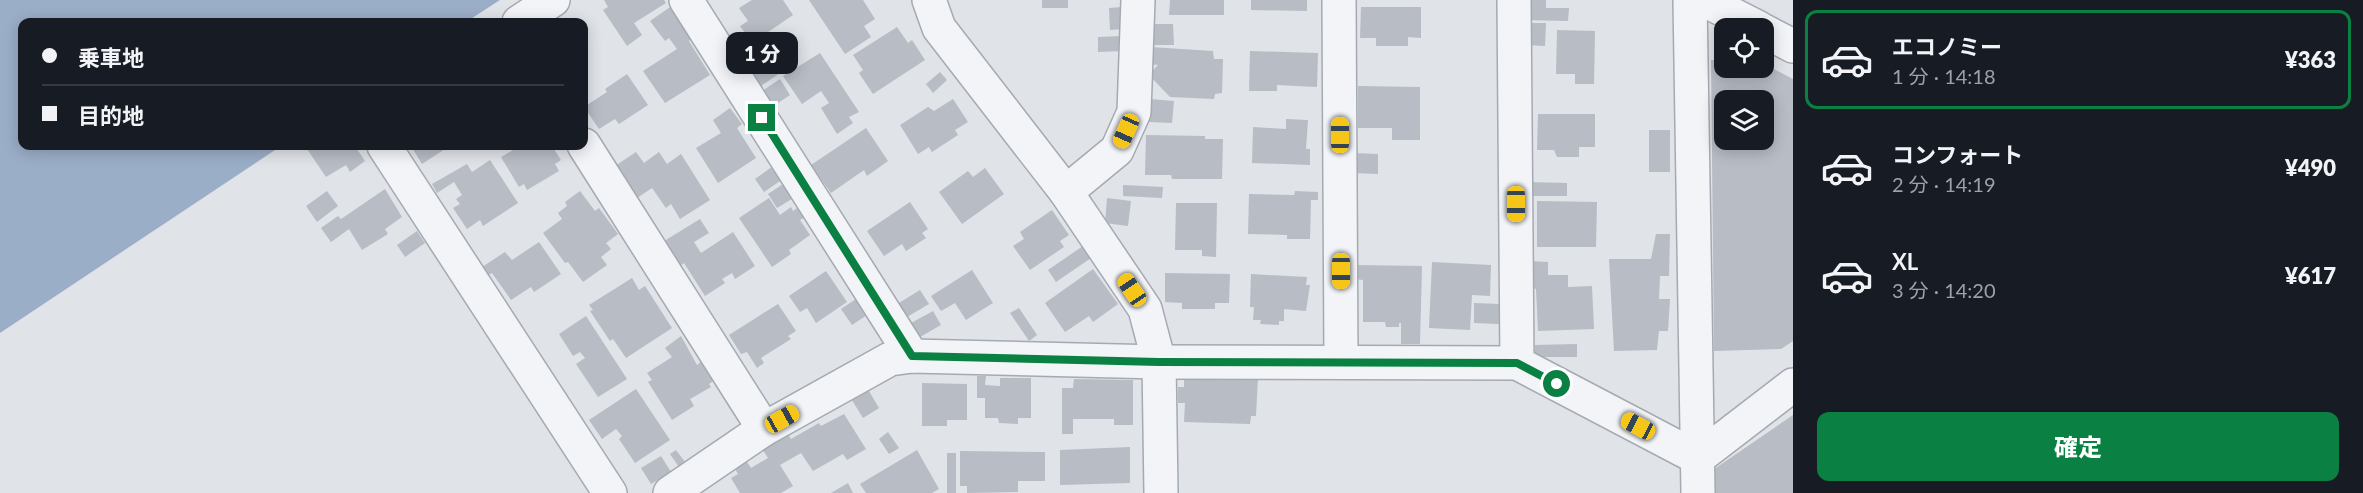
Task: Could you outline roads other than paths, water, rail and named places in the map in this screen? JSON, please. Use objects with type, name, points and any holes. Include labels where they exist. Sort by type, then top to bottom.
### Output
[{"type":"street","points":[[525,18],[553,0]]},
{"type":"street","points":[[686,0],[912,356]]},
{"type":"street","points":[[928,0],[939,28],[1066,192],[1145,309],[1159,362],[1161,493]]},
{"type":"street","points":[[1066,192],[1117,150],[1134,112],[1138,0]]},
{"type":"street","points":[[1340,0],[1341,361]]},
{"type":"street","points":[[1514,0],[1517,363]]},
{"type":"street","points":[[1690,0],[1698,493]]},
{"type":"street","points":[[1704,0],[1739,18]]},
{"type":"street","points":[[1774,36],[1793,46]]},
{"type":"street","points":[[387,150],[610,493]]},
{"type":"street","points":[[587,150],[764,429]]},
{"type":"street","points":[[670,493],[764,429],[890,359],[912,356],[1159,362],[1517,363],[1698,458]]},
{"type":"street","points":[[1698,458],[1793,385]]},
{"type":"water","points":[[0,0],[500,0],[472,18],[18,18],[18,150],[275,150],[0,333]]}]
